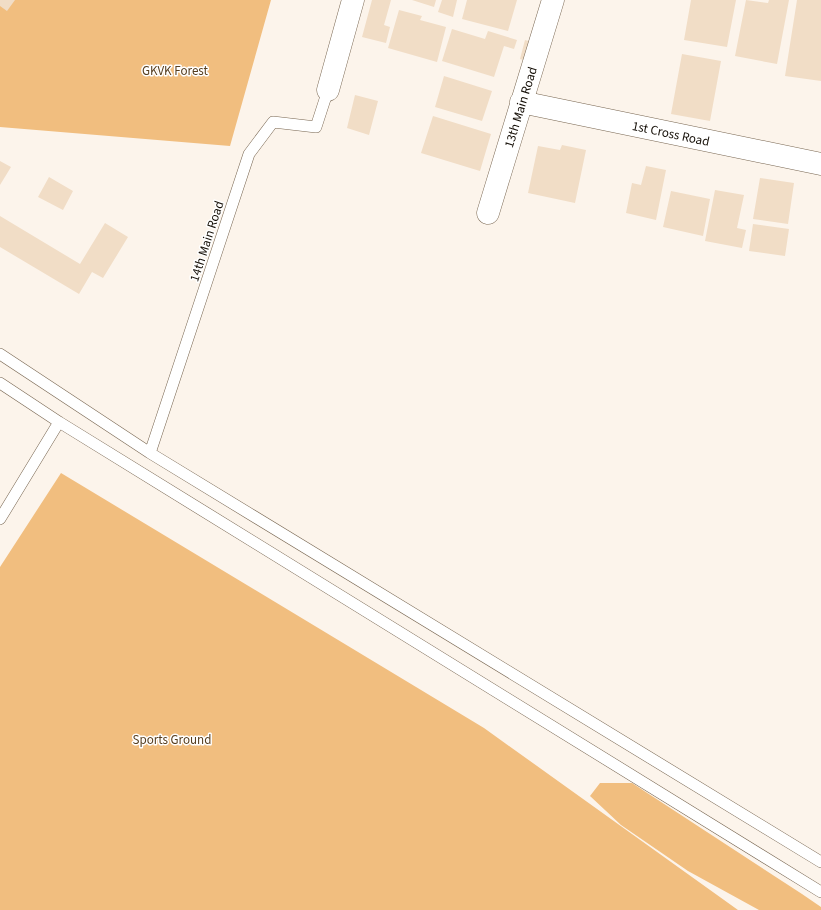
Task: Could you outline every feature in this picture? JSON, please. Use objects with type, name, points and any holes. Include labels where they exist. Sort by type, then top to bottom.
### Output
[{"type":"street","points":[[328,90],[353,0]]},
{"type":"street","name":"13th Main Road","points":[[488,214],[553,0]]},
{"type":"street","name":"1st Cross Road","points":[[521,102],[821,164]]},
{"type":"lane","name":"14th Main Road","points":[[150,453],[250,154],[273,122],[316,127],[328,90]]},
{"type":"lane","points":[[0,354],[150,453],[821,862]]},
{"type":"lane","points":[[0,383],[59,422],[821,892]]},
{"type":"lane","points":[[0,519],[59,422]]},
{"type":"green space","name":"GKVK Forest","points":[[0,0],[271,0],[230,146],[0,127]]},
{"type":"green space","name":"Sports Ground","points":[[61,473],[484,728],[738,910],[0,910],[0,567]]},
{"type":"green space","points":[[600,783],[632,783],[802,894],[821,907],[821,910],[759,910],[688,871],[621,825],[590,796]]},
{"type":"building","points":[[0,0],[15,0],[7,11],[0,6]]},
{"type":"building","points":[[372,0],[391,0],[384,25],[390,27],[386,43],[362,37]]},
{"type":"building","points":[[412,0],[436,0],[434,7]]},
{"type":"building","points":[[442,0],[457,0],[453,17],[438,12]]},
{"type":"building","points":[[467,0],[517,0],[508,31],[462,19]]},
{"type":"building","points":[[691,0],[736,0],[727,47],[684,40]]},
{"type":"building","points":[[746,0],[768,3],[769,0],[789,0],[777,64],[735,56]]},
{"type":"building","points":[[797,0],[821,0],[821,81],[785,76]]},
{"type":"building","points":[[399,10],[422,16],[420,20],[446,27],[437,62],[388,48]]},
{"type":"building","points":[[452,29],[485,39],[488,31],[517,40],[514,49],[504,46],[494,77],[442,61]]},
{"type":"building","points":[[525,40],[535,43],[530,62],[520,59]]},
{"type":"building","points":[[682,54],[721,61],[710,121],[671,114]]},
{"type":"building","points":[[444,76],[492,91],[482,121],[435,107]]},
{"type":"building","points":[[355,95],[378,101],[369,135],[347,128]]},
{"type":"building","points":[[433,116],[491,134],[480,171],[421,153]]},
{"type":"building","points":[[562,145],[586,150],[575,203],[528,193],[538,146],[560,150]]},
{"type":"building","points":[[0,161],[11,167],[0,185]]},
{"type":"building","points":[[646,166],[666,170],[656,220],[626,213],[632,183],[641,185]]},
{"type":"building","points":[[49,177],[73,191],[63,210],[38,197]]},
{"type":"building","points":[[760,178],[794,183],[788,224],[753,219]]},
{"type":"building","points":[[715,190],[744,195],[737,228],[746,230],[742,248],[705,241]]},
{"type":"building","points":[[671,191],[710,199],[703,236],[663,227]]},
{"type":"building","points":[[0,216],[80,264],[105,223],[128,237],[103,278],[92,272],[79,294],[0,247]]},
{"type":"building","points":[[753,224],[789,229],[785,256],[749,251]]}]
